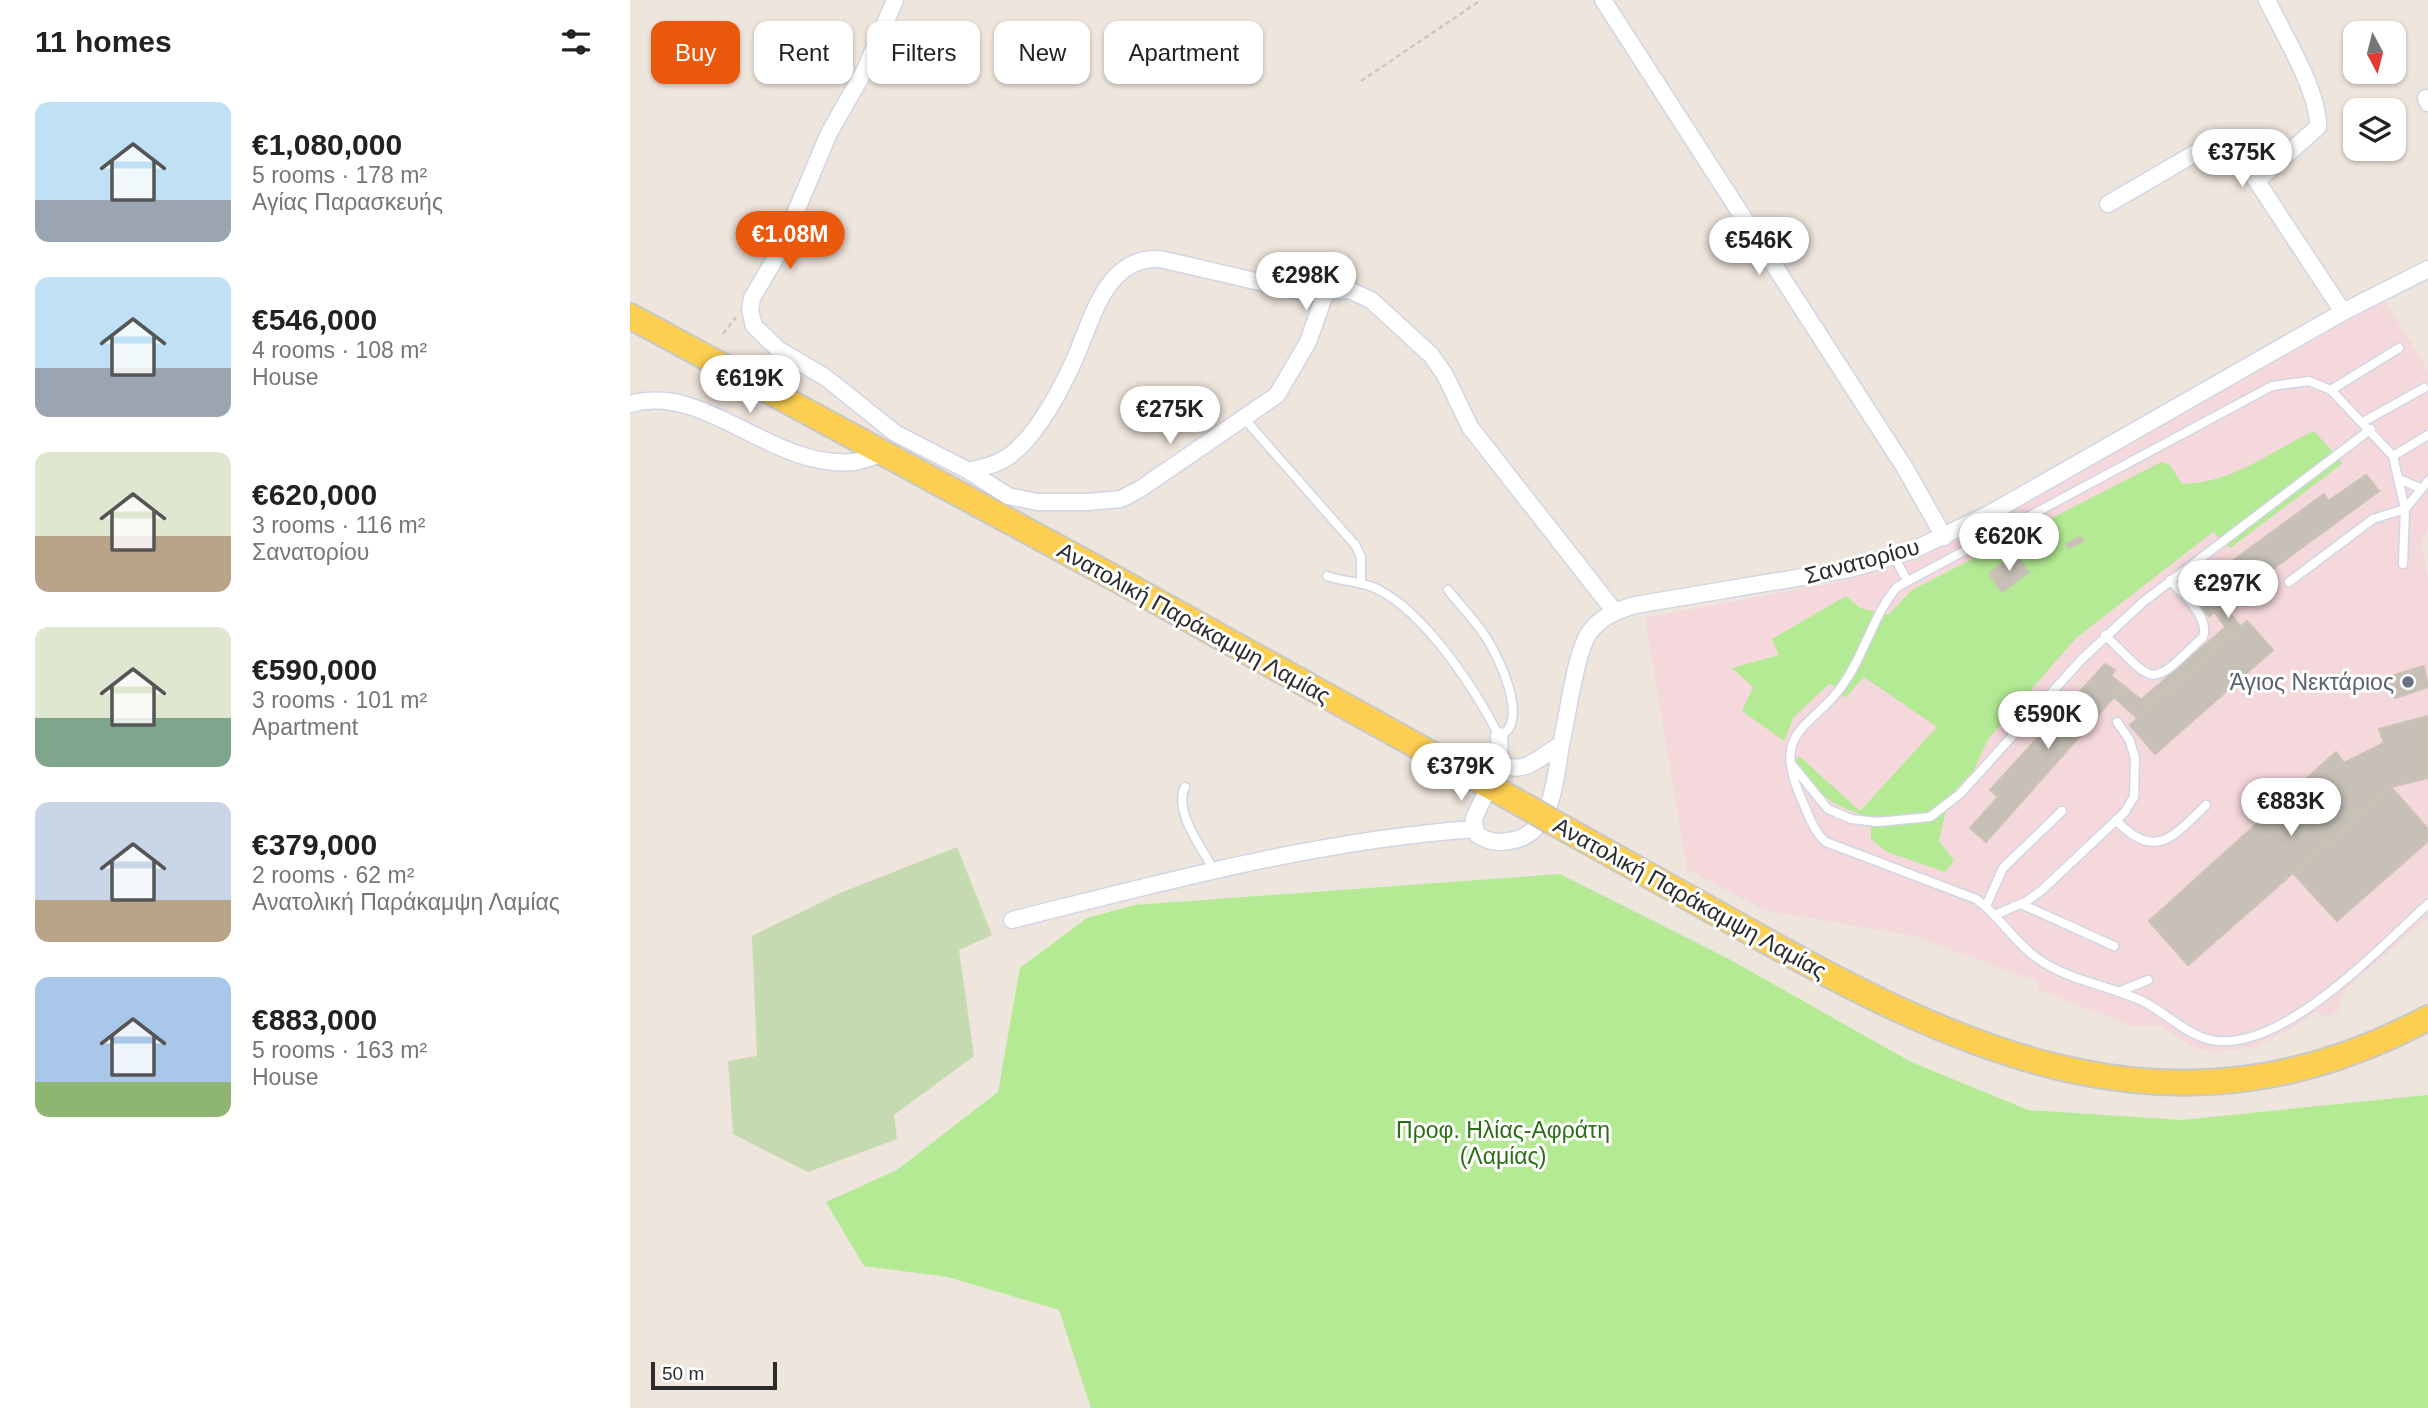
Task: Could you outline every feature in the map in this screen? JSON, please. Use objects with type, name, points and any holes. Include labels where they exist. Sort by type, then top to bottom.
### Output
[{"type":"main road","name":"Ανατολική Παράκαμψη Λαμίας","points":[[630,316],[951,489],[1787,953],[1885,1004],[1974,1043],[2062,1070],[2165,1082],[2258,1077],[2339,1059],[2428,1018]]},
{"type":"street","points":[[895,0],[865,70],[829,133],[779,252],[756,290],[751,319],[758,332],[779,350],[825,377],[877,421],[908,441],[965,469],[998,492],[1028,501],[1088,502],[1128,496],[1277,395],[1308,342],[1326,291]]},
{"type":"street","points":[[1604,0],[1905,468],[1944,537]]},
{"type":"street","points":[[2258,180],[2318,127],[2319,114],[2267,0]]},
{"type":"street","points":[[2108,204],[2226,137],[2258,180],[2343,312]]},
{"type":"street","points":[[951,489],[965,469],[993,465],[1017,450],[1066,377],[1104,291],[1135,263],[1146,259],[1160,259],[1307,293],[1349,290],[1366,296],[1427,350],[1445,374],[1470,427],[1615,612]]},
{"type":"street","name":"Σανατορίου","points":[[1475,829],[1478,835],[1491,842],[1517,840],[1534,833],[1550,799],[1583,645],[1595,626],[1615,612],[1635,605],[1814,576],[1894,557],[1944,537],[2081,464],[2343,312],[2428,269]]},
{"type":"street","points":[[630,404],[646,399],[674,400],[765,442],[823,460],[856,462],[884,453]]},
{"type":"street","points":[[1012,920],[1352,843],[1418,833],[1475,829],[1474,818],[1500,763],[1499,736]]},
{"type":"street","points":[[1500,763],[1519,769],[1561,744]]},
{"type":"lane","points":[[2331,390],[2399,348]]},
{"type":"lane","points":[[2403,564],[2405,509],[2393,456],[2371,429],[2331,390],[2309,382],[2290,381],[2252,394],[2039,513],[1907,580],[1890,595],[1846,681],[1800,732],[1788,758],[1795,784],[1815,828],[1826,842],[1958,890],[1986,906],[2019,944],[2039,960],[2140,1000],[2184,1029],[2205,1038],[2239,1040],[2263,1035],[2298,1015],[2428,905]]},
{"type":"lane","points":[[2363,422],[2424,388]]},
{"type":"lane","points":[[1249,424],[1356,546],[1361,557],[1361,584]]},
{"type":"lane","points":[[1788,758],[1797,775],[1828,809],[1851,819],[1877,822],[1930,817],[1960,794],[2105,635],[2170,580],[2371,429]]},
{"type":"lane","points":[[2393,456],[2428,435]]},
{"type":"lane","points":[[2399,479],[2420,488]]},
{"type":"lane","points":[[2289,582],[2373,519],[2405,509],[2428,481]]},
{"type":"lane","points":[[1894,557],[1907,580]]},
{"type":"lane","points":[[1327,576],[1378,589],[1420,623],[1483,702],[1499,736],[1507,732],[1514,715],[1504,676],[1483,633],[1447,590]]},
{"type":"lane","points":[[2105,635],[2147,674],[2158,676],[2166,672],[2203,637],[2205,630],[2203,621],[2170,580]]},
{"type":"lane","points":[[1995,915],[2021,904],[2042,890],[2116,820],[2134,797],[2136,773],[2129,739],[2117,722]]},
{"type":"lane","points":[[1185,787],[1181,794],[1183,810],[1215,872]]},
{"type":"lane","points":[[2116,820],[2142,842],[2159,842],[2171,837],[2206,805]]},
{"type":"lane","points":[[1986,906],[2003,869],[2062,811]]},
{"type":"lane","points":[[2021,904],[2114,946]]},
{"type":"lane","points":[[2118,992],[2148,980]]},
{"type":"path","points":[[1361,80],[1481,0]]},
{"type":"shaded area","points":[[2385,300],[2428,371],[2428,529],[2421,544],[2428,577],[2428,917],[2345,990],[2337,1012],[2326,1017],[2316,1011],[2296,1026],[2256,1047],[2214,1052],[2195,1048],[2159,1025],[2132,1026],[2037,989],[2039,982],[1914,936],[1764,910],[1687,869],[1645,618],[1833,583],[1908,562],[1956,541]]},
{"type":"green space","points":[[2314,431],[2343,463],[2230,548],[2213,532],[2076,638],[1988,739],[1974,770],[1949,797],[1939,841],[1954,861],[1945,872],[1887,852],[1871,839],[1871,817],[1826,798],[1809,783],[1794,763],[1799,756],[1860,811],[1937,727],[1864,677],[1845,698],[1830,683],[1793,718],[1784,741],[1742,711],[1753,687],[1732,668],[1779,655],[1772,639],[1846,596],[1860,608],[1888,615],[1912,590],[2161,462],[2170,465],[2182,484],[2201,482],[2235,472]]},
{"type":"green space","points":[[957,847],[992,935],[959,950],[974,1056],[894,1115],[897,1139],[808,1172],[733,1134],[728,1061],[757,1056],[752,936],[840,893]]},
{"type":"green space","name":"Προφ. Ηλίας-Αφράτη (Λαμίας)","points":[[1560,874],[1727,958],[1911,1062],[2028,1110],[2181,1120],[2428,1095],[2428,1408],[1091,1408],[1059,1310],[948,1277],[864,1266],[826,1202],[897,1170],[998,1092],[1020,968],[1087,918],[1135,905]]},
{"type":"building","points":[[2366,475],[2379,491],[2209,616],[2190,592],[2324,494],[2328,501]]},
{"type":"building","points":[[2080,536],[2083,541],[2069,548],[2066,544]]},
{"type":"building","points":[[2016,554],[2029,572],[2002,592],[1989,573]]},
{"type":"building","points":[[2223,605],[2241,627],[2232,635],[2214,612]]},
{"type":"building","points":[[2247,621],[2273,650],[2155,754],[2130,725]]},
{"type":"building","points":[[2226,627],[2232,635],[2150,707],[2141,700]]},
{"type":"building","points":[[2105,664],[2115,670],[2111,676],[2124,686],[1986,842],[1970,828],[1998,797],[1990,790]]},
{"type":"building","name":"Άγιος Νεκτάριος","points":[[2424,666],[2428,687],[2395,698],[2387,687],[2388,677]]},
{"type":"building","points":[[2124,686],[2150,707],[2137,718],[2114,697]]},
{"type":"building","points":[[2428,716],[2428,778],[2391,787],[2188,965],[2149,921],[2336,752],[2344,763],[2384,743],[2379,729]]},
{"type":"building","points":[[2391,787],[2428,829],[2428,841],[2337,921],[2293,873]]},
{"type":"place","name":"Άγιος Νεκτάριος","points":[[2408,682]]}]
